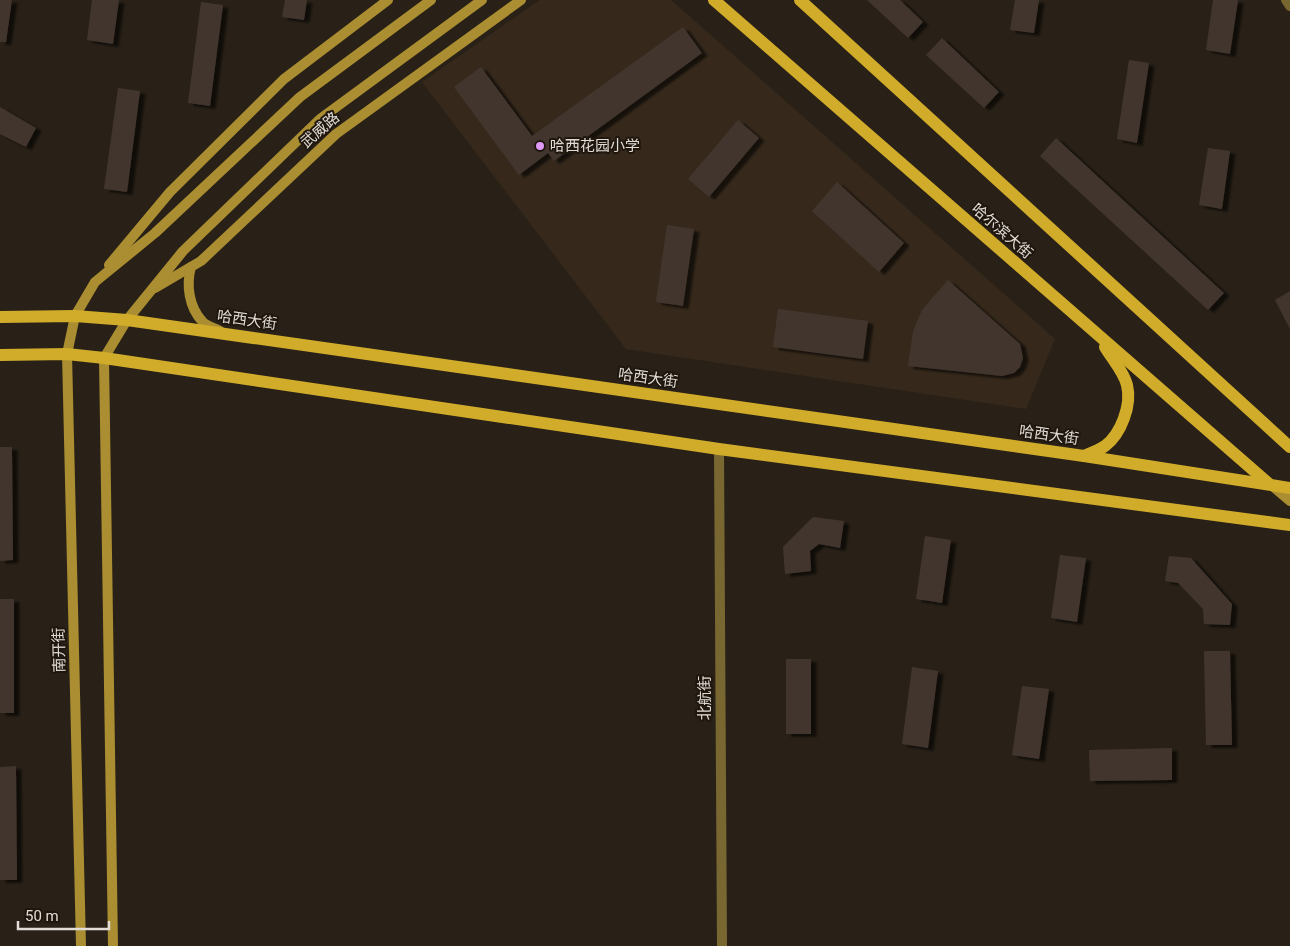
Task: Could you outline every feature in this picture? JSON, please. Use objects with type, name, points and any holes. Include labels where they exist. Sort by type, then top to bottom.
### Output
[{"type":"main road","points":[[67,354],[75,316],[95,282],[170,192],[284,79],[388,0]]},
{"type":"main road","points":[[95,282],[156,233],[300,97],[431,0]]},
{"type":"main road","name":"武威路","points":[[104,358],[127,320],[183,251],[320,119],[482,0]]},
{"type":"main road","name":"武威路","points":[[148,292],[201,261],[336,134],[521,0]]},
{"type":"main road","name":"哈尔滨大街","points":[[714,0],[1269,484]]},
{"type":"main road","points":[[800,0],[1290,447]]},
{"type":"main road","points":[[191,267],[188,277],[193,308],[203,323],[228,334]]},
{"type":"main road","name":"哈西大街","points":[[0,317],[75,316],[127,320],[1084,456],[1290,488]]},
{"type":"main road","points":[[1084,456],[1106,445],[1117,432],[1124,420],[1128,399],[1127,384],[1100,338]]},
{"type":"main road","points":[[0,355],[67,354],[104,358],[719,449],[1290,525]]},
{"type":"main road","name":"南开街","points":[[67,354],[81,946]]},
{"type":"main road","points":[[104,358],[113,946]]},
{"type":"main road","points":[[1269,484],[1290,501]]},
{"type":"main road","points":[[1270,523],[1290,531]]},
{"type":"street","points":[[1286,0],[1290,6]]},
{"type":"street","name":"北航街","points":[[719,449],[722,946]]},
{"type":"shaded area","points":[[540,0],[671,0],[1055,339],[1026,409],[626,349],[422,82]]},
{"type":"building","points":[[0,0],[12,0],[6,42],[0,42]]},
{"type":"building","points":[[92,0],[119,0],[113,44],[87,40]]},
{"type":"building","points":[[285,0],[307,0],[304,20],[282,17]]},
{"type":"building","points":[[867,0],[900,0],[923,22],[908,38]]},
{"type":"building","points":[[1015,0],[1039,0],[1034,33],[1010,30]]},
{"type":"building","points":[[1213,0],[1238,0],[1230,54],[1206,50]]},
{"type":"building","points":[[201,2],[223,5],[210,106],[188,103]]},
{"type":"building","points":[[683,27],[702,53],[554,161],[548,153],[519,175],[454,87],[481,67],[532,136]]},
{"type":"building","points":[[942,38],[999,92],[984,108],[926,55]]},
{"type":"building","points":[[1129,60],[1149,63],[1137,143],[1117,139]]},
{"type":"building","points":[[118,88],[140,91],[127,192],[104,189]]},
{"type":"building","points":[[0,107],[36,128],[26,147],[0,134]]},
{"type":"building","points":[[738,120],[759,138],[709,197],[688,179]]},
{"type":"building","points":[[1056,138],[1224,293],[1208,310],[1040,156]]},
{"type":"building","points":[[1208,148],[1230,151],[1222,209],[1199,205]]},
{"type":"building","points":[[837,182],[904,243],[879,272],[812,211]]},
{"type":"building","points":[[667,225],[694,229],[683,306],[656,302]]},
{"type":"building","points":[[948,280],[1020,344],[1023,358],[1020,367],[1014,373],[1002,376],[908,366],[913,332],[922,310]]},
{"type":"building","points":[[1290,291],[1290,329],[1275,300]]},
{"type":"building","points":[[778,309],[868,321],[863,359],[773,347]]},
{"type":"building","points":[[0,447],[12,447],[13,560],[0,561]]},
{"type":"building","points":[[813,517],[844,521],[840,548],[819,544],[810,551],[811,571],[785,574],[783,547]]},
{"type":"building","points":[[925,536],[951,540],[942,603],[916,599]]},
{"type":"building","points":[[1060,555],[1086,558],[1077,622],[1051,618]]},
{"type":"building","points":[[1169,556],[1191,558],[1232,604],[1230,625],[1204,624],[1203,609],[1178,583],[1165,581]]},
{"type":"building","points":[[0,599],[14,599],[14,713],[0,713]]},
{"type":"building","points":[[1204,651],[1230,651],[1232,745],[1206,745]]},
{"type":"building","points":[[786,659],[811,659],[811,734],[786,734]]},
{"type":"building","points":[[912,667],[938,671],[928,748],[902,744]]},
{"type":"building","points":[[1022,686],[1049,689],[1039,759],[1012,755]]},
{"type":"building","points":[[1172,748],[1172,780],[1090,781],[1089,750]]},
{"type":"building","points":[[16,766],[17,880],[0,880],[0,767]]},
{"type":"place","name":"哈西花园小学","points":[[540,146]]}]
